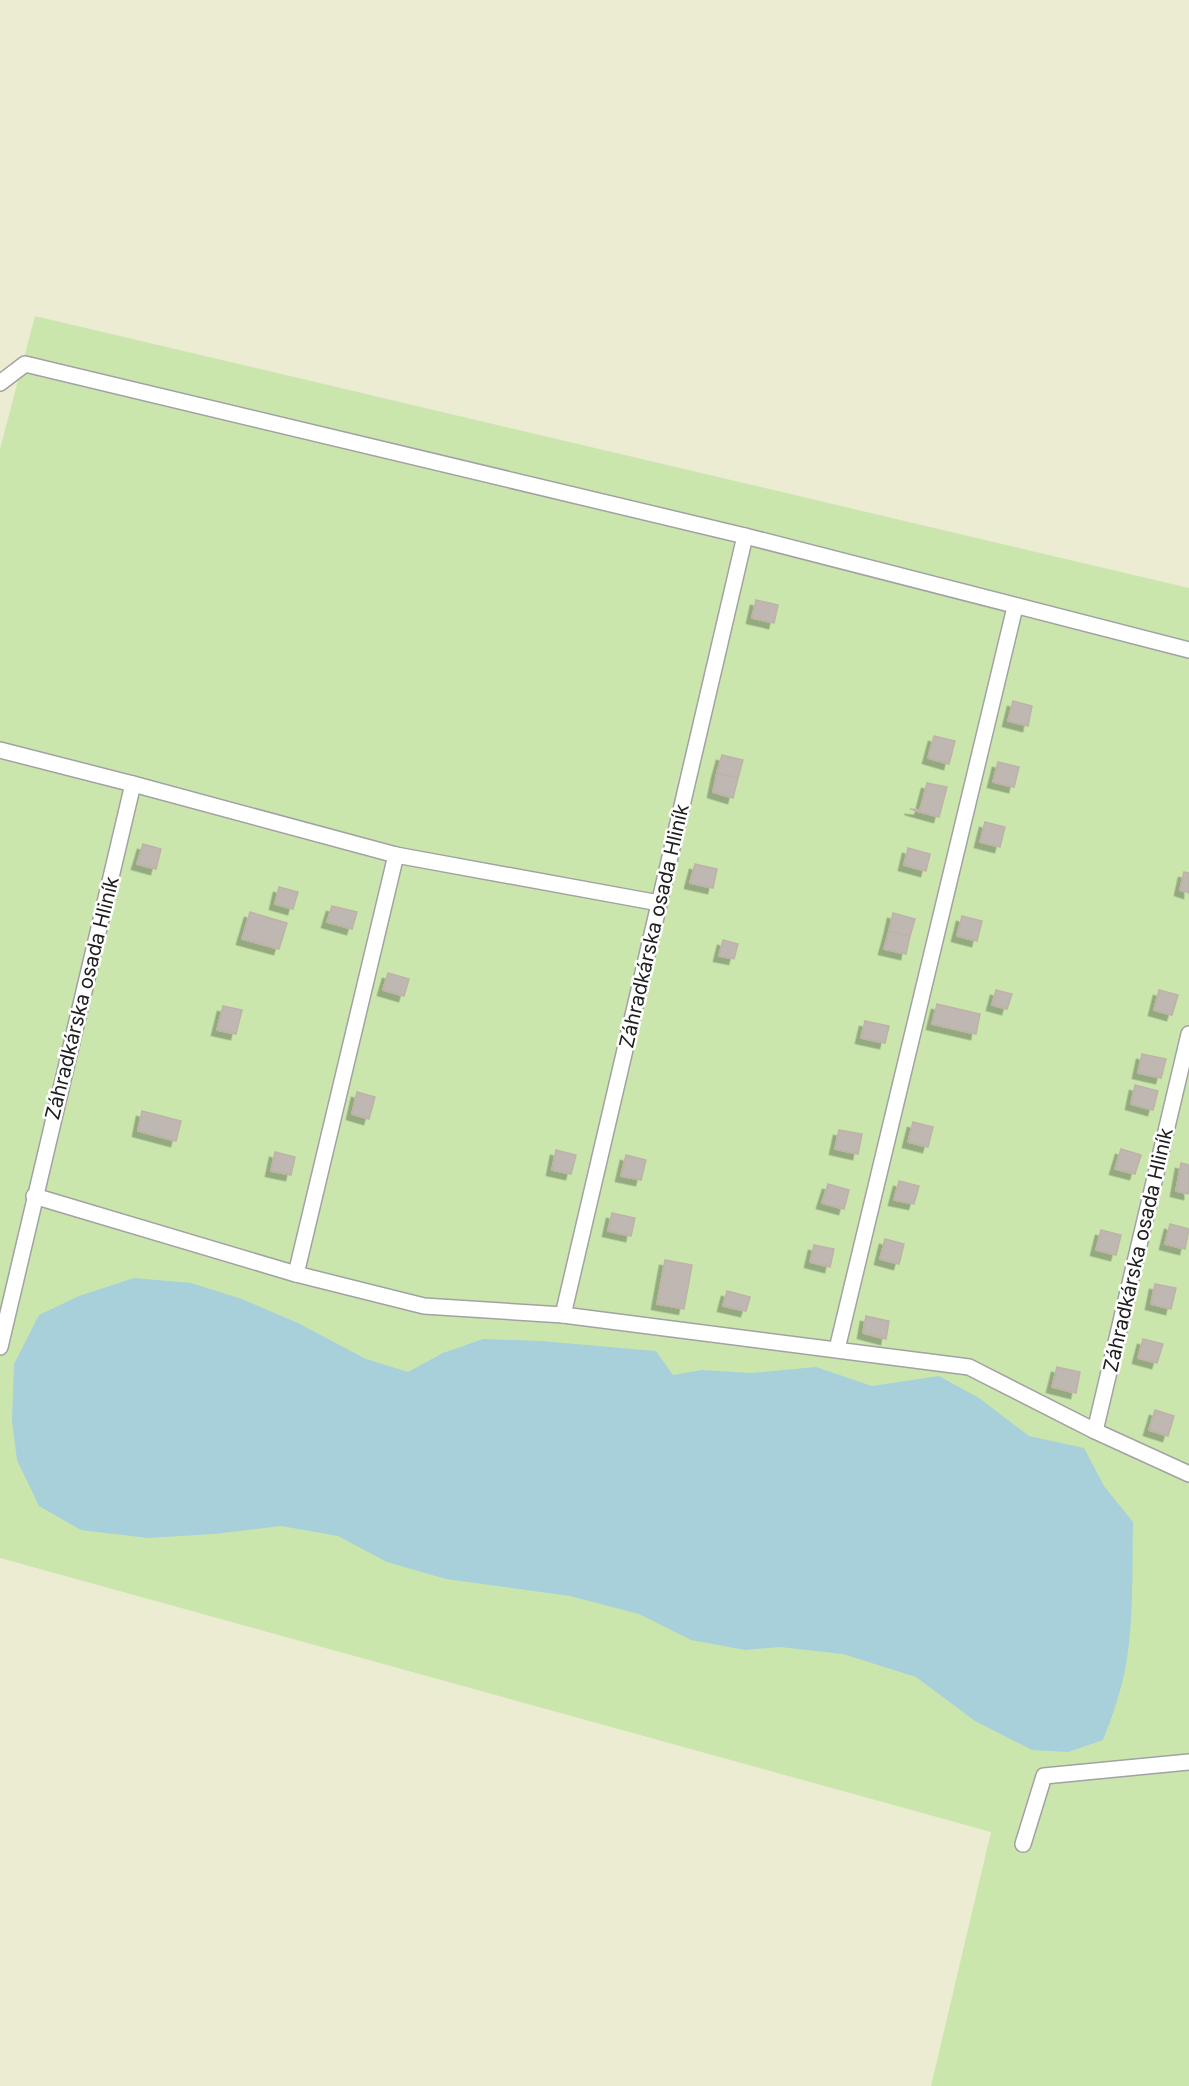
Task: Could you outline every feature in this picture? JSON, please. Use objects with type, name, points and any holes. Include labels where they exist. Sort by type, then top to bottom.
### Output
[{"type":"lane","points":[[0,383],[25,364],[745,536],[1189,650]]},
{"type":"lane","name":"Záhradkárska osada Hliník","points":[[564,1315],[745,536]]},
{"type":"lane","points":[[837,1349],[1015,607]]},
{"type":"lane","points":[[0,750],[396,855],[659,903]]},
{"type":"lane","name":"Záhradkárska osada Hliník","points":[[0,1347],[133,784]]},
{"type":"lane","points":[[296,1274],[396,855]]},
{"type":"lane","name":"Záhradkárska osada Hliník","points":[[1095,1431],[1189,1034]]},
{"type":"lane","points":[[34,1196],[296,1274],[424,1306],[564,1315],[969,1367],[1095,1431],[1189,1474]]},
{"type":"lane","points":[[1023,1844],[1044,1776],[1189,1762]]},
{"type":"green space","points":[[0,0],[1189,0],[1189,588],[36,316],[0,449]]},
{"type":"green space","points":[[35,316],[1189,588],[1189,2086],[931,2086],[991,1832],[0,1558],[0,449]]},
{"type":"green space","points":[[0,1558],[992,1832],[931,2086],[0,2086]]},
{"type":"water","points":[[134,1278],[191,1283],[242,1299],[298,1323],[366,1359],[408,1372],[443,1353],[483,1339],[541,1341],[656,1351],[673,1375],[702,1370],[751,1373],[816,1367],[872,1386],[939,1376],[979,1398],[1029,1436],[1084,1448],[1104,1486],[1133,1522],[1129,1648],[1119,1694],[1103,1740],[1068,1752],[1032,1750],[975,1721],[916,1677],[843,1654],[780,1647],[745,1650],[691,1640],[639,1614],[570,1596],[446,1579],[387,1562],[338,1536],[281,1526],[214,1534],[148,1538],[81,1530],[39,1506],[17,1460],[12,1421],[14,1364],[39,1315],[79,1296]]},
{"type":"building","points":[[756,600],[778,605],[774,623],[752,618]]},
{"type":"building","points":[[1013,701],[1032,706],[1028,726],[1008,721]]},
{"type":"building","points":[[934,736],[955,741],[949,764],[928,758]]},
{"type":"building","points":[[722,755],[743,760],[738,778],[717,773]]},
{"type":"building","points":[[998,762],[1019,767],[1014,787],[993,782]]},
{"type":"building","points":[[717,773],[738,778],[733,798],[713,792]]},
{"type":"building","points":[[927,783],[947,787],[939,817],[910,809],[920,810]]},
{"type":"building","points":[[985,822],[1005,827],[1000,847],[980,842]]},
{"type":"building","points":[[143,844],[161,849],[156,869],[137,864]]},
{"type":"building","points":[[908,848],[930,854],[926,871],[904,865]]},
{"type":"building","points":[[695,864],[717,869],[713,888],[690,883]]},
{"type":"building","points":[[1184,872],[1189,873],[1189,893],[1180,890]]},
{"type":"building","points":[[279,887],[298,892],[293,909],[275,904]]},
{"type":"building","points":[[332,906],[357,912],[352,929],[327,922]]},
{"type":"building","points":[[250,912],[287,923],[279,949],[242,939]]},
{"type":"building","points":[[893,913],[915,919],[910,936],[889,931]]},
{"type":"building","points":[[962,916],[982,921],[977,941],[957,936]]},
{"type":"building","points":[[889,931],[910,936],[906,954],[884,949]]},
{"type":"building","points":[[723,940],[738,944],[734,959],[719,956]]},
{"type":"building","points":[[388,973],[409,979],[404,996],[383,990]]},
{"type":"building","points":[[996,990],[1012,994],[1007,1009],[992,1005]]},
{"type":"building","points":[[1159,990],[1178,995],[1172,1015],[1154,1010]]},
{"type":"building","points":[[937,1004],[980,1014],[976,1034],[932,1024]]},
{"type":"building","points":[[223,1006],[242,1010],[236,1034],[217,1030]]},
{"type":"building","points":[[865,1021],[889,1026],[885,1043],[861,1038]]},
{"type":"building","points":[[1142,1054],[1166,1059],[1161,1078],[1138,1073]]},
{"type":"building","points":[[1135,1085],[1158,1091],[1153,1110],[1131,1104]]},
{"type":"building","points":[[357,1092],[375,1097],[369,1119],[352,1114]]},
{"type":"building","points":[[142,1111],[181,1121],[176,1141],[138,1131]]},
{"type":"building","points":[[913,1122],[933,1127],[928,1147],[908,1142]]},
{"type":"building","points":[[839,1130],[862,1134],[858,1154],[835,1149]]},
{"type":"building","points":[[1121,1149],[1141,1155],[1135,1174],[1115,1169]]},
{"type":"building","points":[[556,1150],[576,1155],[571,1174],[552,1170]]},
{"type":"building","points":[[275,1152],[295,1157],[291,1175],[271,1171]]},
{"type":"building","points":[[626,1155],[646,1160],[641,1180],[621,1176]]},
{"type":"building","points":[[1181,1163],[1189,1165],[1189,1194],[1176,1191]]},
{"type":"building","points":[[899,1181],[919,1186],[914,1204],[894,1200]]},
{"type":"building","points":[[828,1184],[849,1190],[844,1209],[822,1203]]},
{"type":"building","points":[[612,1213],[635,1218],[631,1236],[608,1231]]},
{"type":"building","points":[[1170,1224],[1189,1229],[1185,1249],[1165,1244]]},
{"type":"building","points":[[1101,1230],[1121,1235],[1116,1255],[1096,1250]]},
{"type":"building","points":[[885,1239],[904,1244],[899,1264],[880,1259]]},
{"type":"building","points":[[814,1245],[834,1249],[830,1267],[810,1262]]},
{"type":"building","points":[[665,1260],[692,1265],[684,1309],[657,1304]]},
{"type":"building","points":[[1155,1284],[1176,1288],[1171,1309],[1151,1304]]},
{"type":"building","points":[[727,1291],[750,1297],[746,1311],[723,1306]]},
{"type":"building","points":[[866,1316],[889,1321],[886,1339],[863,1333]]},
{"type":"building","points":[[1143,1339],[1163,1344],[1157,1363],[1138,1358]]},
{"type":"building","points":[[1057,1367],[1080,1372],[1076,1393],[1052,1387]]},
{"type":"building","points":[[1155,1410],[1174,1416],[1168,1436],[1149,1430]]}]
